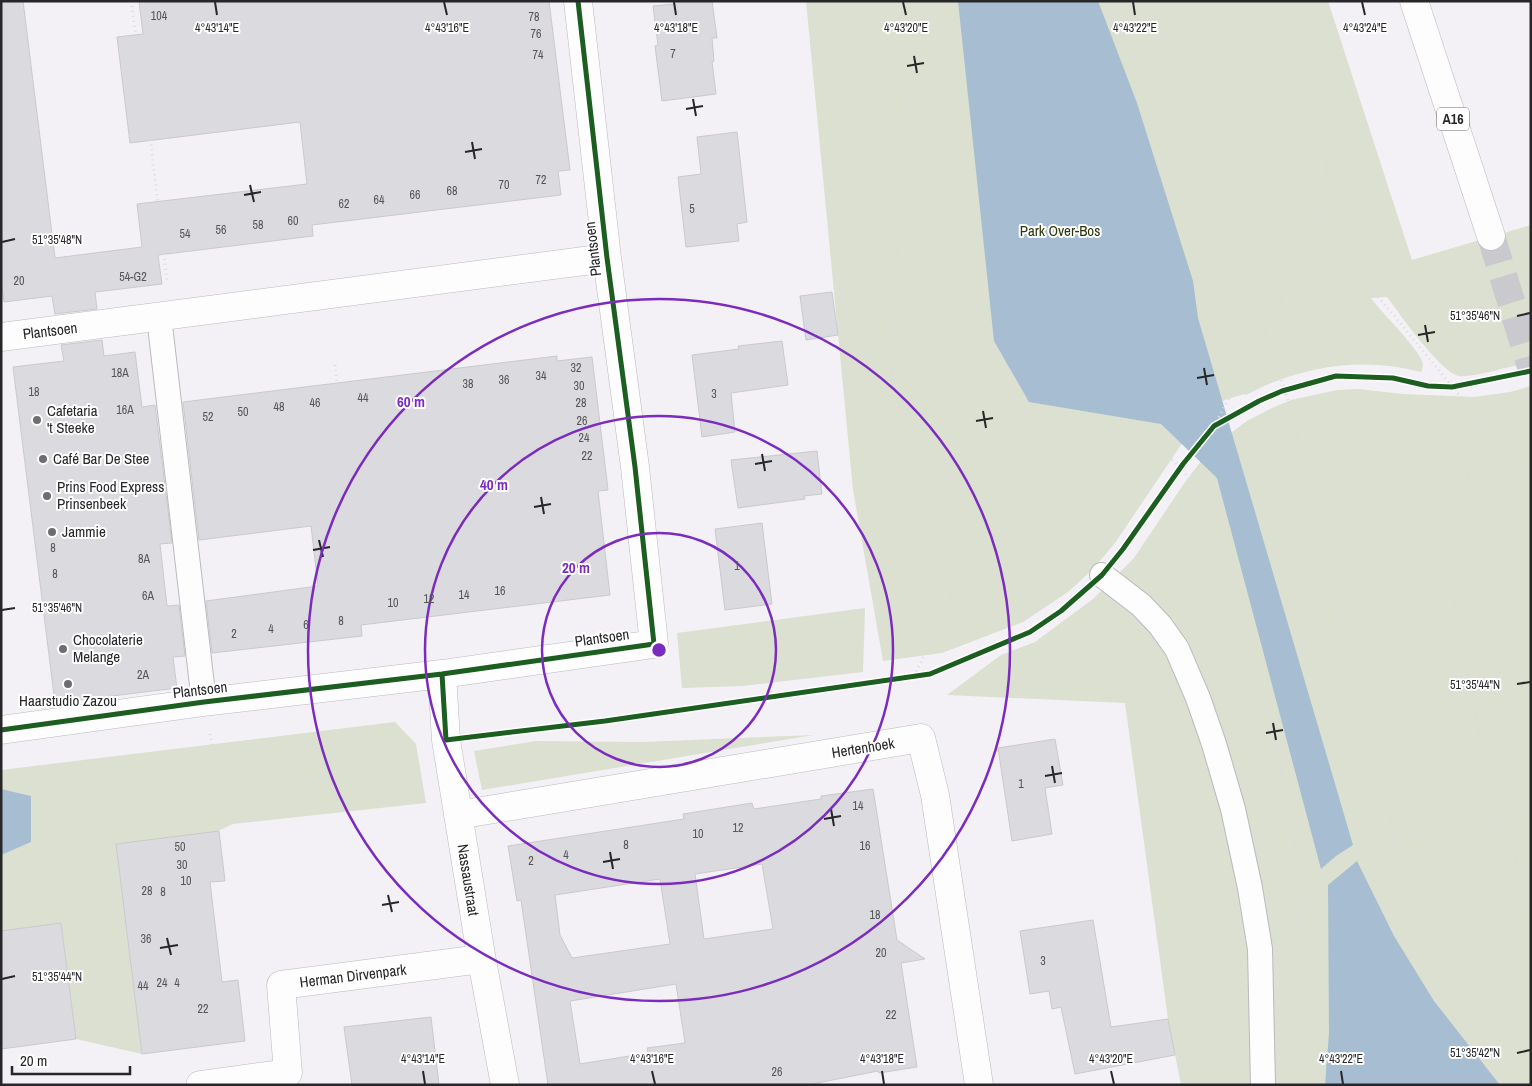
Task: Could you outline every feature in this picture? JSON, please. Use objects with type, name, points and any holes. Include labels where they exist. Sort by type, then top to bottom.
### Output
[{"type":"main road","name":"Plantsoen","points":[[1,730],[204,702],[442,674],[654,644],[635,467],[606,258],[578,1]]},
{"type":"main road","name":"A16","points":[[1414,1],[1491,236]]},
{"type":"main road","name":"Plantsoen","points":[[1,337],[606,258]]},
{"type":"main road","name":"Nassaustraat","points":[[442,674],[446,740],[481,959],[504,1085]]},
{"type":"main road","name":"Hertenhoek","points":[[458,815],[921,738],[935,795],[979,1085]]},
{"type":"main road","name":"Herman Dirvenpark","points":[[200,1085],[288,1073],[282,985],[481,959]]},
{"type":"lane","name":"Plantsoen","points":[[165,316],[183,519],[204,702]]},
{"type":"lane","points":[[1102,575],[1141,605],[1160,625],[1177,649],[1198,698],[1214,744],[1237,827],[1260,949],[1263,1085]]},
{"type":"path","points":[[131,1],[148,118],[165,316]]},
{"type":"path","points":[[289,1],[302,99]]},
{"type":"path","points":[[913,1],[917,23],[895,282],[891,400],[943,459],[1023,518],[1095,565],[1102,575]]},
{"type":"path","points":[[1154,1],[1224,216],[1291,408],[1395,839],[1412,889],[1423,914],[1490,1014],[1531,1049]]},
{"type":"path","points":[[1214,426],[1279,304],[1320,202],[1327,174],[1325,146],[1302,54],[1284,1]]},
{"type":"path","points":[[148,118],[585,65]]},
{"type":"path","points":[[1320,202],[1338,227],[1351,260],[1361,278],[1482,423],[1531,477]]},
{"type":"path","points":[[1522,250],[1531,247]]},
{"type":"path","points":[[1374,292],[1475,263]]},
{"type":"path","points":[[335,365],[350,500]]},
{"type":"path","points":[[1444,387],[1460,385]]},
{"type":"path","points":[[1282,391],[1289,389]]},
{"type":"path","points":[[1208,432],[1227,418]]},
{"type":"path","points":[[1482,423],[1463,498],[1452,592],[1495,816],[1515,858],[1527,896],[1531,921]]},
{"type":"path","points":[[1178,472],[1183,464]]},
{"type":"path","points":[[183,519],[635,467]]},
{"type":"path","points":[[905,677],[922,675]]},
{"type":"path","points":[[1,873],[31,864],[92,803],[136,773],[161,770],[217,774],[269,783],[313,781],[364,770],[446,740]]},
{"type":"path","points":[[1297,924],[1310,894],[1322,877],[1338,863],[1356,852],[1395,839],[1531,806]]},
{"type":"green space","name":"Park Over-Bos","points":[[806,1],[1328,1],[1412,260],[1531,225],[1531,362],[1484,373],[1459,376],[1451,372],[1431,354],[1387,297],[1371,298],[1416,350],[1423,364],[1421,372],[1399,367],[1376,365],[1332,367],[1288,377],[1246,395],[1212,404],[1183,442],[1115,543],[1093,569],[1068,592],[1023,622],[942,653],[883,661],[853,490]]},
{"type":"green space","points":[[1531,386],[1531,1085],[1181,1085],[1168,1019],[1125,703],[947,695],[1001,655],[1035,642],[1093,599],[1134,558],[1202,460],[1232,432],[1247,421],[1291,400],[1337,390],[1358,389],[1403,394],[1474,397],[1510,392]]},
{"type":"green space","points":[[865,608],[863,672],[743,686],[682,688],[677,633]]},
{"type":"green space","points":[[395,722],[416,744],[426,803],[233,824],[216,832],[116,844],[142,1054],[76,1039],[61,923],[1,931],[1,770]]},
{"type":"green space","points":[[814,735],[482,790],[474,751],[536,741],[642,742]]},
{"type":"water","points":[[958,1],[1098,1],[1137,103],[1193,281],[1198,318],[1353,845],[1321,869],[1217,478],[1161,424],[1029,402],[994,341]]},
{"type":"water","points":[[1,789],[31,796],[31,842],[1,855]]},
{"type":"water","points":[[1357,861],[1394,936],[1434,1001],[1500,1085],[1325,1085],[1329,1033],[1328,885]]},
{"type":"building","points":[[1,1],[23,1],[55,258],[142,247],[137,204],[307,184],[300,122],[130,143],[117,37],[143,34],[139,1],[549,1],[570,170],[558,171],[561,195],[312,225],[313,236],[158,255],[162,284],[95,292],[97,309],[55,314],[52,296],[4,302],[1,281]]},
{"type":"building","points":[[674,1],[712,1],[717,38],[712,38],[714,61],[712,62],[716,94],[662,101],[655,46],[658,45],[653,6],[674,4]]},
{"type":"building","points":[[737,132],[747,222],[737,224],[739,241],[686,247],[678,177],[701,174],[697,137]]},
{"type":"building","points":[[832,292],[838,335],[806,340],[800,296]]},
{"type":"building","points":[[102,340],[104,356],[135,352],[142,407],[155,405],[172,543],[160,544],[167,606],[179,605],[185,656],[173,657],[177,688],[55,703],[13,367],[64,361],[61,345]]},
{"type":"building","points":[[782,341],[788,385],[731,393],[735,432],[702,437],[692,355],[739,349],[738,346]]},
{"type":"building","points":[[557,356],[557,361],[592,357],[608,490],[598,491],[610,595],[361,625],[362,636],[212,653],[206,601],[318,586],[311,526],[199,540],[183,402]]},
{"type":"building","points":[[817,451],[822,494],[804,496],[805,499],[738,508],[731,460]]},
{"type":"building","points":[[762,523],[772,604],[725,610],[715,529]]},
{"type":"building","points":[[1055,739],[1063,785],[1045,788],[1052,834],[1012,841],[998,748]]},
{"type":"building","points":[[873,789],[897,940],[925,959],[901,963],[917,1067],[879,1073],[878,1071],[807,1085],[548,1085],[521,900],[517,901],[508,846],[684,819],[683,814],[752,803],[754,809],[821,799],[821,796]],"holes":[[[762,864],[773,929],[704,939],[695,874]],[[660,879],[670,944],[572,958],[560,935],[555,895]],[[676,984],[685,1043],[647,1048],[648,1053],[580,1064],[570,1001]]]},
{"type":"building","points":[[219,831],[225,881],[210,882],[222,982],[238,980],[245,1041],[142,1054],[116,844]]},
{"type":"building","points":[[1093,920],[1111,1027],[1168,1019],[1175,1055],[1075,1074],[1061,1007],[1052,1009],[1049,991],[1030,994],[1020,931]]},
{"type":"building","points":[[61,923],[76,1039],[1,1049],[1,931]]},
{"type":"building","points":[[431,1017],[439,1085],[352,1085],[344,1027]]},
{"type":"tunnel","points":[[1491,236],[1531,367]]},
{"type":"cycle path","points":[[1,730],[204,702],[442,674],[654,644],[635,467],[607,258],[578,1]]},
{"type":"cycle path","points":[[442,674],[446,740],[605,721],[930,674],[1030,632],[1061,611],[1102,575],[1123,549],[1183,464],[1214,426],[1259,401],[1282,391],[1336,376],[1393,378],[1428,386],[1452,387],[1531,371]]},
{"type":"place","name":"Cafetaria 't Steeke","points":[[37,420]]},
{"type":"place","name":"Café Bar De Stee","points":[[43,459]]},
{"type":"place","name":"Prins Food Express Prinsenbeek","points":[[47,496]]},
{"type":"place","name":"Jammie","points":[[52,532]]},
{"type":"place","name":"Chocolaterie Melange","points":[[63,649]]},
{"type":"place","name":"Haarstudio Zazou","points":[[68,684]]}]
